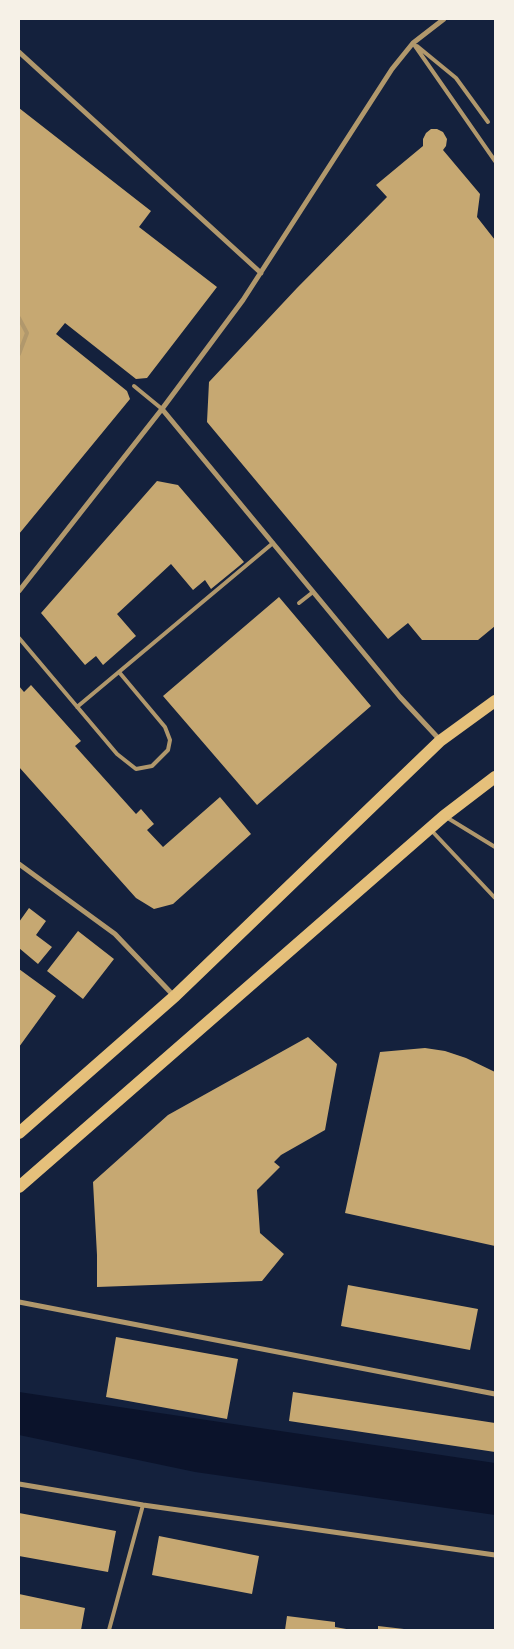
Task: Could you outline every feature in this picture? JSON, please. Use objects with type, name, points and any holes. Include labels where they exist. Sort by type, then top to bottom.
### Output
[{"type":"main road","points":[[19,1133],[175,996],[440,741],[495,700]]},
{"type":"main road","points":[[19,1187],[430,828],[495,776]]},
{"type":"street","points":[[19,591],[162,409],[243,300],[392,69],[413,43],[444,19]]},
{"type":"street","points":[[19,52],[261,273]]},
{"type":"street","points":[[162,409],[400,697],[440,741]]},
{"type":"street","points":[[19,864],[115,934],[175,996]]},
{"type":"street","points":[[19,1302],[495,1394]]},
{"type":"street","points":[[19,1484],[143,1505],[495,1555]]},
{"type":"lane","points":[[413,43],[456,78],[488,122]]},
{"type":"lane","points":[[413,43],[495,161]]},
{"type":"lane","points":[[19,318],[27,332],[19,354]]},
{"type":"lane","points":[[134,386],[162,409]]},
{"type":"lane","points":[[77,707],[273,543]]},
{"type":"lane","points":[[299,603],[313,592]]},
{"type":"lane","points":[[19,638],[117,754],[136,769],[152,766],[168,750],[170,740],[165,727],[119,672]]},
{"type":"lane","points":[[444,816],[495,847]]},
{"type":"lane","points":[[430,828],[495,898]]},
{"type":"lane","points":[[109,1630],[143,1505]]},
{"type":"water","points":[[19,1392],[495,1463],[495,1515],[195,1472],[19,1435]]},
{"type":"building","points":[[19,108],[151,211],[139,227],[217,287],[147,378],[136,379],[65,323],[56,334],[127,391],[130,399],[19,534]]},
{"type":"building","points":[[431,129],[443,132],[447,139],[443,150],[480,194],[477,217],[495,240],[495,626],[478,640],[422,640],[408,623],[388,639],[207,422],[209,382],[297,288],[387,197],[376,185],[423,146],[423,139]]},
{"type":"building","points":[[157,481],[178,485],[244,562],[211,589],[205,580],[193,590],[171,564],[117,614],[136,636],[103,665],[96,656],[85,665],[41,613]]},
{"type":"building","points":[[279,597],[371,706],[257,805],[163,696]]},
{"type":"building","points":[[31,685],[81,741],[75,746],[136,814],[141,809],[154,824],[147,830],[163,847],[220,797],[251,834],[173,904],[154,909],[136,898],[19,767],[19,686],[24,692]]},
{"type":"building","points":[[29,908],[46,921],[36,935],[52,947],[38,964],[19,948],[19,922]]},
{"type":"building","points":[[78,931],[114,959],[83,999],[47,971]]},
{"type":"building","points":[[19,969],[56,996],[19,1047]]},
{"type":"building","points":[[308,1037],[337,1064],[325,1130],[281,1155],[274,1162],[280,1167],[257,1190],[260,1233],[284,1254],[262,1281],[97,1287],[93,1182],[168,1115]]},
{"type":"building","points":[[425,1048],[445,1051],[466,1058],[495,1072],[495,1246],[345,1213],[380,1052]]},
{"type":"building","points":[[348,1285],[478,1309],[470,1350],[341,1326]]},
{"type":"building","points":[[116,1337],[238,1359],[227,1419],[106,1397]]},
{"type":"building","points":[[293,1392],[495,1423],[495,1452],[289,1421]]},
{"type":"building","points":[[19,1513],[116,1531],[108,1572],[19,1556]]},
{"type":"building","points":[[159,1536],[259,1556],[252,1594],[152,1575]]},
{"type":"building","points":[[19,1594],[85,1608],[81,1630],[19,1630]]},
{"type":"building","points":[[287,1616],[335,1622],[335,1627],[352,1630],[285,1630]]},
{"type":"building","points":[[378,1626],[404,1629],[404,1630],[378,1630]]}]
